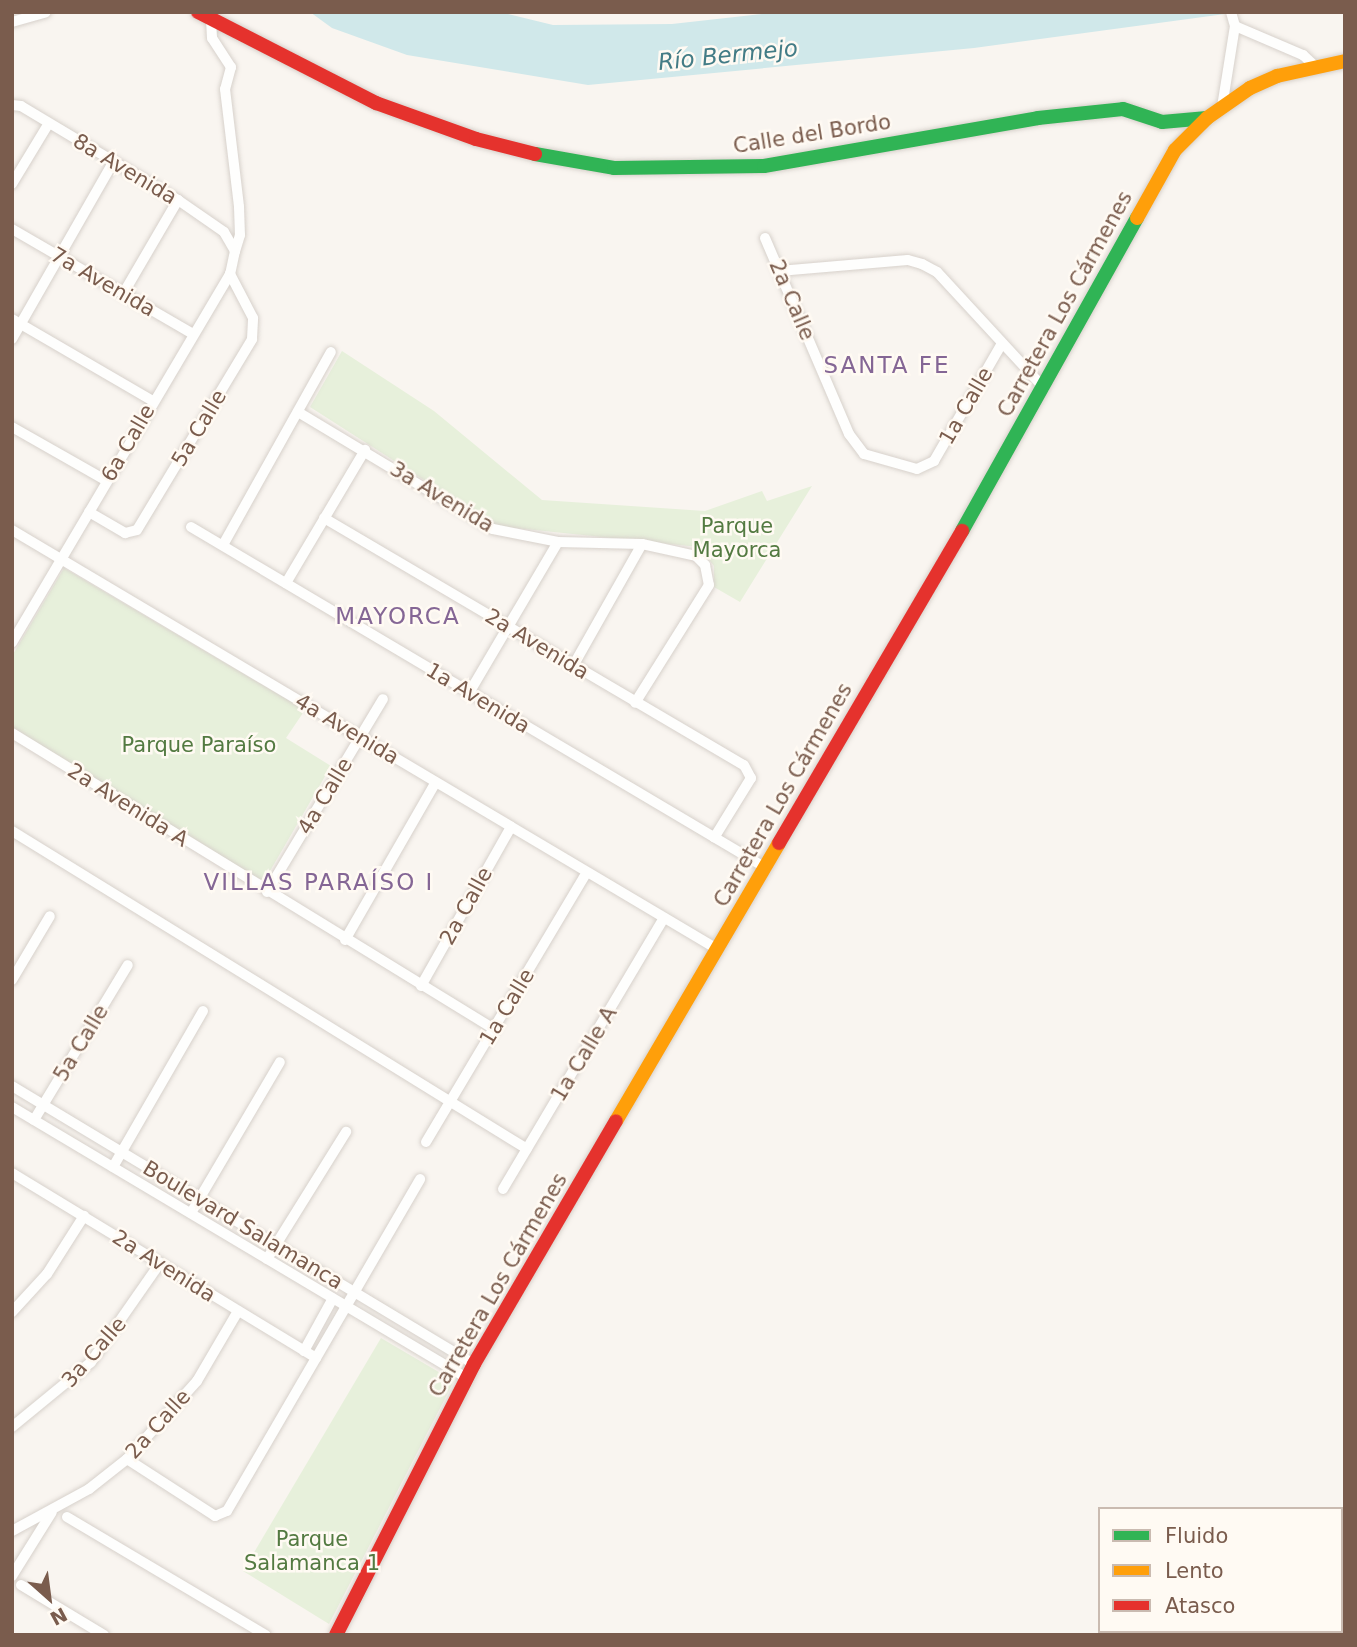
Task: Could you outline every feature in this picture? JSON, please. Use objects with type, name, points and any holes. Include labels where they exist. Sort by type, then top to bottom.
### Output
[{"type":"main road","name":"Calle del Bordo","points":[[204,16],[376,103],[476,139],[573,163],[614,168],[764,166],[1038,118],[1123,109],[1162,122],[1207,118]]},
{"type":"main road","name":"Carretera Los Cármenes","points":[[336,1635],[474,1364],[1044,388],[1175,150],[1207,118],[1250,88],[1315,66],[1345,61]]},
{"type":"main road","points":[[1162,122],[1171,132],[1175,150]]},
{"type":"street","points":[[12,22],[46,12]]},
{"type":"street","points":[[1222,107],[1236,26],[1231,13]]},
{"type":"street","name":"6a Calle","points":[[12,642],[230,274],[234,247],[240,234],[225,89],[231,67],[212,38],[204,16]]},
{"type":"street","points":[[1236,26],[1303,55],[1315,66]]},
{"type":"street","name":"8a Avenida","points":[[12,105],[21,106],[178,200],[224,232],[234,247]]},
{"type":"street","points":[[12,184],[49,123]]},
{"type":"street","points":[[12,339],[17,321],[60,257],[113,163]]},
{"type":"street","points":[[123,294],[178,200]]},
{"type":"street","name":"7a Avenida","points":[[12,229],[193,334]]},
{"type":"street","name":"2a Calle","points":[[765,238],[857,446],[864,454],[916,470],[927,468]]},
{"type":"street","points":[[779,271],[908,260],[937,272],[1044,388]]},
{"type":"street","name":"5a Calle","points":[[89,512],[124,533],[136,530],[253,339],[253,318],[230,274]]},
{"type":"street","points":[[17,321],[153,401]]},
{"type":"street","name":"1a Calle","points":[[927,468],[1002,343]]},
{"type":"street","points":[[223,545],[331,352]]},
{"type":"street","name":"3a Avenida","points":[[298,412],[493,529],[558,542],[642,544],[696,556],[705,565],[709,578],[635,703]]},
{"type":"street","points":[[12,427],[107,481]]},
{"type":"street","points":[[286,583],[365,450]]},
{"type":"street","name":"2a Avenida","points":[[324,518],[748,771],[751,778],[715,838]]},
{"type":"street","name":"1a Avenida","points":[[191,527],[766,868]]},
{"type":"street","name":"4a Avenida","points":[[12,530],[717,949]]},
{"type":"street","points":[[469,693],[558,542]]},
{"type":"street","points":[[573,666],[642,544]]},
{"type":"street","name":"4a Calle","points":[[267,892],[383,699]]},
{"type":"street","name":"2a Avenida A","points":[[12,733],[345,940],[494,1029]]},
{"type":"street","points":[[345,940],[436,782]]},
{"type":"street","name":"2a Calle","points":[[421,986],[511,827]]},
{"type":"street","points":[[12,831],[527,1149]]},
{"type":"street","name":"1a Calle","points":[[426,1142],[587,872]]},
{"type":"street","points":[[12,980],[50,916]]},
{"type":"street","name":"1a Calle A","points":[[503,1189],[664,918]]},
{"type":"street","name":"5a Calle","points":[[34,1120],[128,965]]},
{"type":"street","points":[[113,1167],[203,1011]]},
{"type":"street","points":[[191,1213],[280,1062]]},
{"type":"street","name":"Boulevard Salamanca","points":[[12,1086],[474,1364]]},
{"type":"street","name":"Boulevard Salamanca","points":[[12,1107],[467,1378]]},
{"type":"street","points":[[267,1259],[345,1132]]},
{"type":"street","name":"2a Avenida","points":[[12,1172],[316,1358]]},
{"type":"street","points":[[128,1459],[215,1516],[227,1511],[420,1178]]},
{"type":"street","points":[[12,1312],[47,1275],[84,1216]]},
{"type":"street","name":"3a Calle","points":[[12,1427],[91,1362],[160,1264]]},
{"type":"street","points":[[304,1351],[333,1298]]},
{"type":"street","name":"2a Calle","points":[[12,1531],[52,1512],[128,1459],[197,1381],[238,1311]]},
{"type":"street","name":"2a Calle","points":[[12,1576],[52,1512]]},
{"type":"street","points":[[67,1517],[266,1635]]},
{"type":"street","points":[[12,1549],[24,1556]]},
{"type":"street","points":[[21,1585],[104,1635]]},
{"type":"green space","name":"Parque Mayorca","points":[[342,351],[434,411],[542,500],[705,511],[762,491],[767,501],[812,486],[740,602],[714,587],[714,566],[699,547],[496,526],[310,407]]},
{"type":"green space","name":"Parque Paraíso","points":[[64,568],[305,710],[286,738],[331,766],[263,883],[12,727],[12,656]]},
{"type":"green space","name":"Parque Salamanca 1","points":[[381,1338],[454,1381],[329,1624],[243,1571]]},
{"type":"water","name":"Río Bermejo","points":[[310,12],[500,12],[553,25],[672,24],[779,12],[1240,12],[974,48],[588,85],[407,55],[332,28]]},
{"type":"traffic: fast","points":[[535,154],[614,168],[764,166],[1038,118],[1123,109],[1162,122],[1207,118]]},
{"type":"traffic: fast","points":[[962,531],[1137,218]]},
{"type":"traffic: slow","points":[[1137,218],[1175,150],[1207,118],[1250,88],[1277,76],[1345,61]]},
{"type":"traffic: slow","points":[[616,1121],[779,843]]},
{"type":"traffic: jam","points":[[198,12],[376,103],[476,139],[535,154]]},
{"type":"traffic: jam","points":[[779,843],[962,531]]},
{"type":"traffic: jam","points":[[336,1635],[474,1364],[616,1121]]},
{"type":"district","name":"SANTA FE","points":[[887,365]]},
{"type":"district","name":"MAYORCA","points":[[398,616]]},
{"type":"district","name":"VILLAS PARAÍSO I","points":[[319,882]]}]
